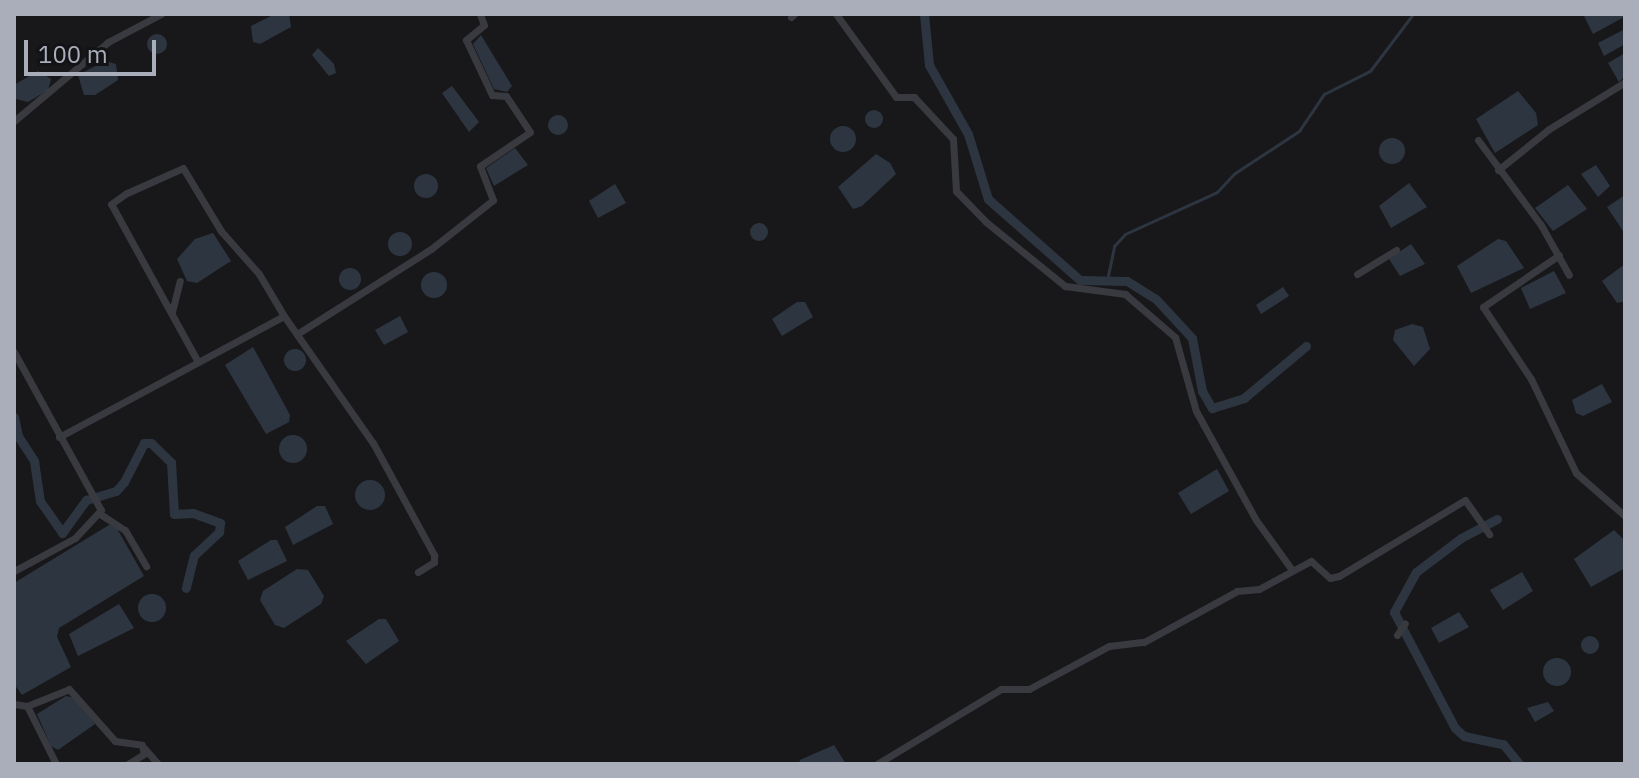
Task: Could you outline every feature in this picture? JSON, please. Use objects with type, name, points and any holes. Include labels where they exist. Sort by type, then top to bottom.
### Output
[{"type":"street","points":[[14,121],[108,42],[161,14]]},
{"type":"street","points":[[297,334],[431,249],[493,200],[480,166],[530,132],[506,96],[492,95],[466,40],[484,25],[480,14]]},
{"type":"street","points":[[836,14],[896,97],[914,97],[953,139],[956,191],[986,222],[1065,286],[1125,294],[1175,337],[1196,411],[1242,496],[1292,570]]},
{"type":"street","points":[[1498,170],[1549,129],[1625,82]]},
{"type":"street","points":[[1478,140],[1559,255],[1569,275]]},
{"type":"street","points":[[198,362],[111,204],[183,168],[221,231],[259,274],[284,316],[373,443],[434,555],[434,562],[418,572]]},
{"type":"street","points":[[1357,274],[1396,250]]},
{"type":"street","points":[[1559,255],[1483,307],[1531,379],[1576,473],[1625,516]]},
{"type":"street","points":[[172,312],[180,281]]},
{"type":"street","points":[[59,437],[284,316]]},
{"type":"street","points":[[14,352],[100,514],[125,530],[146,566]]},
{"type":"street","points":[[877,764],[1001,689],[1029,689],[1109,646],[1144,642],[1227,596],[1259,589],[1292,570],[1316,561],[1330,578],[1339,576],[1465,500],[1489,534]]},
{"type":"street","points":[[14,571],[65,544],[100,514]]},
{"type":"street","points":[[1397,635],[1405,623]]},
{"type":"street","points":[[14,704],[27,706],[69,689],[115,741],[145,749],[158,764]]},
{"type":"street","points":[[27,706],[56,764]]},
{"type":"street","points":[[128,764],[145,749]]},
{"type":"shaded area","points":[[275,14],[289,14],[291,27],[260,44],[253,42],[251,26]]},
{"type":"shaded area","points":[[1583,14],[1623,14],[1624,17],[1593,34]]},
{"type":"shaded area","points":[[1625,29],[1625,44],[1604,56],[1598,43]]},
{"type":"shaded area","points":[[157,34],[164,37],[167,44],[164,51],[157,54],[150,51],[147,44],[150,37]]},
{"type":"shaded area","points":[[481,35],[512,86],[507,92],[494,89],[473,44]]},
{"type":"shaded area","points":[[318,48],[334,64],[336,73],[329,76],[312,55]]},
{"type":"shaded area","points":[[1625,53],[1625,76],[1619,82],[1608,63]]},
{"type":"shaded area","points":[[105,61],[116,64],[118,80],[95,95],[84,95],[78,75]]},
{"type":"shaded area","points":[[38,71],[51,79],[48,90],[28,102],[16,99],[14,85]]},
{"type":"shaded area","points":[[452,86],[479,122],[469,132],[442,93]]},
{"type":"shaded area","points":[[1518,91],[1536,113],[1538,125],[1495,153],[1476,119]]},
{"type":"shaded area","points":[[874,110],[883,119],[874,128],[865,119]]},
{"type":"shaded area","points":[[558,115],[565,118],[568,125],[565,132],[558,135],[551,132],[548,125],[551,118]]},
{"type":"shaded area","points":[[843,126],[852,130],[856,139],[852,148],[843,152],[834,148],[830,139],[834,130]]},
{"type":"shaded area","points":[[1392,138],[1401,142],[1405,151],[1401,160],[1392,164],[1383,160],[1379,151],[1383,142]]},
{"type":"shaded area","points":[[515,148],[528,165],[494,186],[486,168]]},
{"type":"shaded area","points":[[876,154],[890,163],[896,174],[862,206],[853,209],[838,187]]},
{"type":"shaded area","points":[[1596,165],[1610,186],[1598,197],[1581,174]]},
{"type":"shaded area","points":[[426,174],[437,181],[438,186],[431,197],[426,198],[415,191],[414,186],[421,175]]},
{"type":"shaded area","points":[[1409,183],[1427,207],[1391,228],[1379,206]]},
{"type":"shaded area","points":[[615,184],[626,203],[598,218],[589,201]]},
{"type":"shaded area","points":[[1568,185],[1587,209],[1553,231],[1535,208]]},
{"type":"shaded area","points":[[1625,195],[1625,234],[1607,207]]},
{"type":"shaded area","points":[[755,223],[763,223],[768,232],[766,239],[755,241],[750,236],[750,228]]},
{"type":"shaded area","points":[[400,232],[411,239],[412,244],[405,255],[400,256],[389,249],[388,244],[395,233]]},
{"type":"shaded area","points":[[213,233],[231,261],[197,283],[187,281],[177,259],[195,239]]},
{"type":"shaded area","points":[[1498,239],[1506,241],[1524,268],[1471,293],[1457,266]]},
{"type":"shaded area","points":[[1411,244],[1425,264],[1400,276],[1389,259]]},
{"type":"shaded area","points":[[1625,264],[1625,301],[1617,303],[1602,281]]},
{"type":"shaded area","points":[[346,268],[354,268],[361,279],[354,290],[346,290],[339,283],[339,275]]},
{"type":"shaded area","points":[[1554,271],[1566,293],[1530,309],[1521,288]]},
{"type":"shaded area","points":[[434,272],[443,276],[447,285],[443,294],[434,298],[425,294],[421,285],[425,276]]},
{"type":"shaded area","points":[[1283,287],[1289,296],[1261,314],[1256,305]]},
{"type":"shaded area","points":[[797,302],[805,302],[813,317],[782,336],[772,319]]},
{"type":"shaded area","points":[[400,316],[408,332],[384,345],[375,330]]},
{"type":"shaded area","points":[[1412,324],[1423,327],[1430,349],[1414,366],[1393,340],[1395,330]]},
{"type":"shaded area","points":[[253,347],[290,415],[289,422],[266,434],[225,365]]},
{"type":"shaded area","points":[[295,349],[303,352],[306,360],[303,368],[295,371],[287,368],[284,360],[287,352]]},
{"type":"shaded area","points":[[1602,384],[1612,402],[1583,416],[1576,413],[1572,400]]},
{"type":"shaded area","points":[[293,435],[303,439],[307,449],[303,459],[293,463],[283,459],[279,449],[283,439]]},
{"type":"shaded area","points":[[1217,469],[1229,491],[1191,514],[1178,493]]},
{"type":"shaded area","points":[[370,480],[381,484],[385,495],[381,506],[370,510],[359,506],[355,495],[359,484]]},
{"type":"shaded area","points":[[317,506],[325,506],[333,524],[293,545],[285,527]]},
{"type":"shaded area","points":[[109,525],[115,525],[144,576],[59,628],[57,637],[71,667],[22,695],[14,684],[14,583]]},
{"type":"shaded area","points":[[1614,530],[1625,541],[1625,568],[1591,587],[1574,559]]},
{"type":"shaded area","points":[[271,540],[277,540],[287,561],[248,580],[238,561]]},
{"type":"shaded area","points":[[297,569],[308,570],[324,596],[321,604],[284,628],[275,625],[260,600],[263,591]]},
{"type":"shaded area","points":[[1522,572],[1533,591],[1503,610],[1490,590]]},
{"type":"shaded area","points":[[152,594],[162,598],[166,608],[162,618],[152,622],[142,618],[138,608],[142,598]]},
{"type":"shaded area","points":[[119,604],[134,628],[78,656],[69,634]]},
{"type":"shaded area","points":[[1459,612],[1469,627],[1439,643],[1431,628]]},
{"type":"shaded area","points":[[379,619],[386,619],[399,641],[366,664],[346,641]]},
{"type":"shaded area","points":[[1590,636],[1599,645],[1590,654],[1581,645]]},
{"type":"shaded area","points":[[1557,658],[1567,662],[1571,672],[1567,682],[1557,686],[1547,682],[1543,672],[1547,662]]},
{"type":"shaded area","points":[[66,696],[75,698],[95,724],[58,750],[51,746],[37,714]]},
{"type":"shaded area","points":[[1548,702],[1554,711],[1535,722],[1527,708]]},
{"type":"shaded area","points":[[834,745],[846,764],[799,764],[800,760]]},
{"type":"waterway","points":[[924,14],[929,65],[968,134],[988,199],[1080,280],[1127,281],[1156,299],[1192,338],[1202,391],[1212,408],[1244,398],[1306,346]]},
{"type":"waterway","points":[[1107,280],[1114,246],[1125,234],[1217,192],[1235,173],[1299,131],[1324,94],[1370,71],[1413,14]]},
{"type":"waterway","points":[[14,417],[18,436],[34,461],[40,501],[62,533],[86,500],[116,491],[144,443],[151,443],[171,462],[174,514],[193,513],[220,523],[219,532],[194,555],[186,588]]},
{"type":"waterway","points":[[1497,519],[1461,538],[1416,572],[1394,612],[1455,728],[1464,736],[1503,744],[1519,764]]}]
